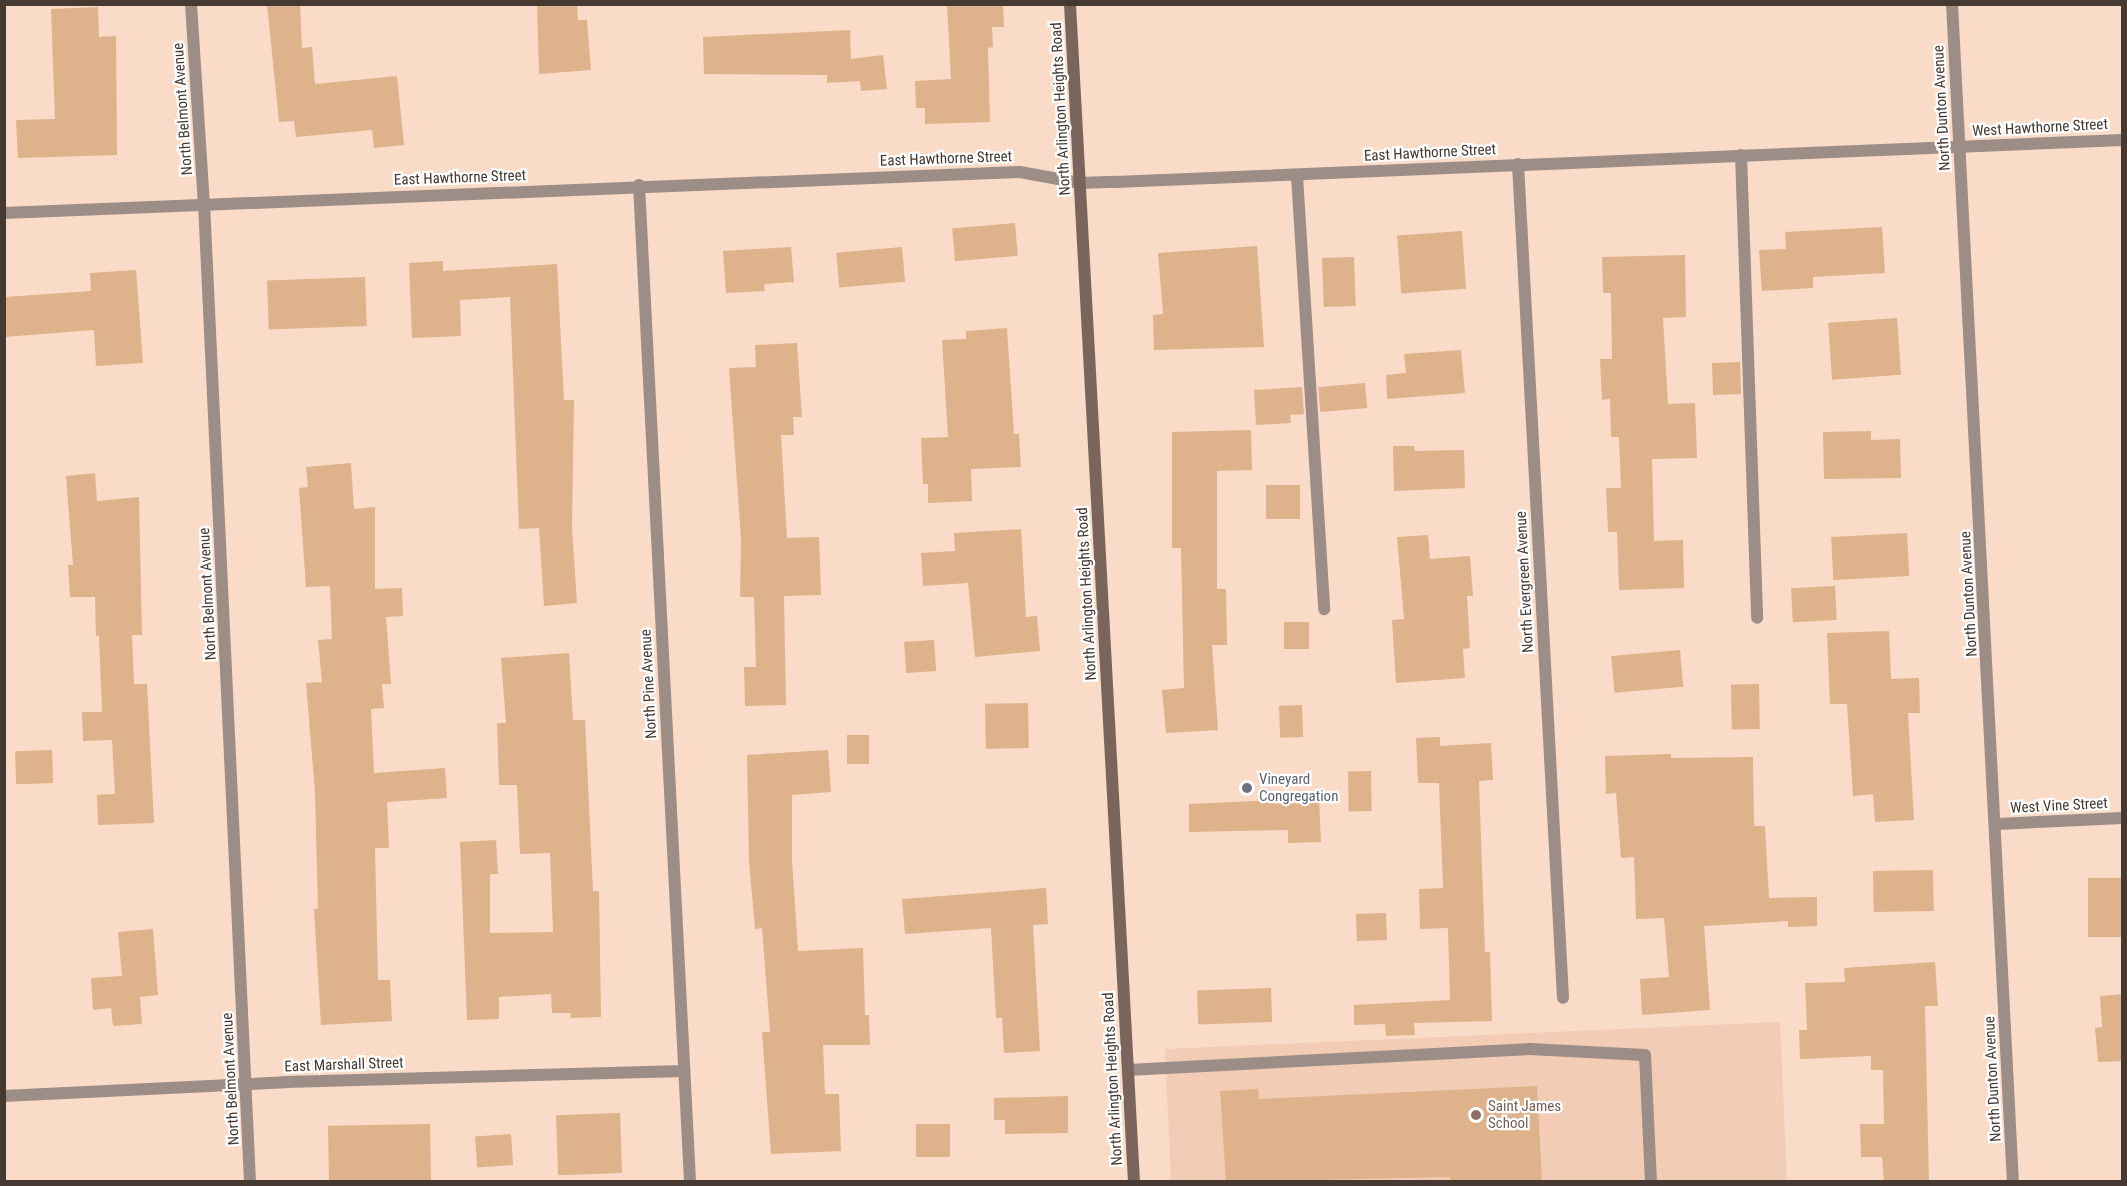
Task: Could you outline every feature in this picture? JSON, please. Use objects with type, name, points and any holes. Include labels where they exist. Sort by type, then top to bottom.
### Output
[{"type":"main road","name":"North Arlington Heights Road","points":[[1070,4],[1134,1182]]},
{"type":"street","name":"North Belmont Avenue","points":[[191,4],[204,203],[250,1182]]},
{"type":"street","name":"North Dunton Avenue","points":[[1952,4],[1997,824],[2013,1182]]},
{"type":"street","name":"West Hawthorne Street","points":[[1959,147],[2122,140]]},
{"type":"street","name":"East Hawthorne Street","points":[[4,213],[639,185],[1020,172],[1080,183],[1297,176],[1518,164],[1959,147]]},
{"type":"street","points":[[1741,155],[1757,618]]},
{"type":"street","name":"North Evergreen Avenue","points":[[1518,164],[1563,998]]},
{"type":"street","points":[[1297,176],[1324,609]]},
{"type":"street","name":"North Pine Avenue","points":[[639,185],[690,1182]]},
{"type":"street","name":"West Vine Street","points":[[1997,824],[2122,818]]},
{"type":"street","points":[[1128,1071],[1530,1049],[1645,1055],[1651,1182]]},
{"type":"street","name":"East Marshall Street","points":[[4,1096],[246,1084],[684,1071]]},
{"type":"shaded area","name":"Saint James School","points":[[1780,1022],[1787,1181],[1171,1181],[1165,1049]]},
{"type":"building","points":[[267,4],[300,4],[302,48],[312,47],[315,84],[397,76],[404,145],[374,148],[372,130],[296,137],[294,121],[279,122]]},
{"type":"building","points":[[537,4],[577,4],[578,20],[587,20],[591,70],[539,74]]},
{"type":"building","points":[[947,4],[1003,4],[1004,27],[992,27],[993,47],[988,48],[990,122],[925,124],[925,108],[916,108],[915,81],[951,79]]},
{"type":"building","points":[[98,7],[99,37],[116,36],[117,155],[18,158],[16,120],[55,119],[51,9]]},
{"type":"building","points":[[850,30],[851,59],[883,55],[887,89],[861,91],[860,81],[827,83],[827,75],[704,74],[703,37]]},
{"type":"building","points":[[1015,223],[1018,256],[955,261],[952,228]]},
{"type":"building","points":[[1882,227],[1885,273],[1813,277],[1813,288],[1762,291],[1759,250],[1786,249],[1785,232]]},
{"type":"building","points":[[1462,231],[1466,289],[1401,293],[1397,236]]},
{"type":"building","points":[[1257,246],[1264,347],[1154,350],[1153,315],[1163,314],[1158,253]]},
{"type":"building","points":[[791,247],[794,282],[764,284],[765,291],[726,293],[723,251]]},
{"type":"building","points":[[902,247],[905,282],[839,288],[836,253]]},
{"type":"building","points":[[1685,255],[1686,317],[1663,318],[1668,404],[1695,403],[1697,458],[1652,459],[1654,541],[1683,540],[1684,588],[1619,590],[1617,532],[1608,532],[1606,488],[1621,488],[1619,437],[1611,437],[1610,399],[1602,400],[1600,359],[1612,359],[1611,293],[1603,293],[1602,257]]},
{"type":"building","points":[[1354,257],[1356,306],[1324,307],[1322,258]]},
{"type":"building","points":[[443,261],[443,271],[557,264],[564,400],[574,400],[572,527],[577,603],[544,606],[539,528],[519,529],[510,297],[460,300],[461,336],[412,338],[409,263]]},
{"type":"building","points":[[136,270],[143,363],[96,366],[94,330],[4,337],[4,297],[91,291],[90,273]]},
{"type":"building","points":[[365,277],[367,326],[269,329],[267,280]]},
{"type":"building","points":[[1897,318],[1901,375],[1832,380],[1828,323]]},
{"type":"building","points":[[1007,328],[1014,434],[1019,434],[1021,467],[971,469],[972,501],[928,503],[928,484],[923,484],[921,438],[948,437],[942,340],[966,339],[966,331]]},
{"type":"building","points":[[797,343],[802,417],[793,417],[794,435],[781,435],[787,538],[819,537],[821,595],[784,596],[786,705],[745,706],[744,667],[756,667],[754,597],[740,597],[741,539],[729,368],[756,367],[755,345]]},
{"type":"building","points":[[1461,350],[1465,393],[1387,399],[1386,375],[1406,373],[1404,354]]},
{"type":"building","points":[[1740,362],[1741,394],[1713,395],[1712,363]]},
{"type":"building","points":[[1365,383],[1367,408],[1320,412],[1318,387]]},
{"type":"building","points":[[1302,387],[1304,414],[1290,415],[1291,423],[1256,425],[1254,390]]},
{"type":"building","points":[[1251,430],[1252,470],[1217,471],[1217,589],[1226,589],[1227,645],[1212,645],[1218,730],[1166,733],[1162,690],[1184,688],[1181,548],[1172,548],[1172,432]]},
{"type":"building","points":[[1871,431],[1871,440],[1900,439],[1901,478],[1824,479],[1823,432]]},
{"type":"building","points":[[1393,446],[1414,446],[1415,451],[1464,450],[1465,488],[1394,491]]},
{"type":"building","points":[[351,463],[354,509],[375,507],[375,589],[402,588],[403,616],[386,617],[391,684],[382,684],[384,708],[371,709],[374,773],[445,768],[447,798],[387,802],[389,848],[375,848],[378,980],[390,980],[392,1021],[321,1025],[314,909],[318,909],[315,792],[306,683],[322,682],[318,640],[332,639],[330,586],[306,587],[299,488],[308,487],[306,467]]},
{"type":"building","points":[[95,473],[97,501],[139,497],[142,635],[132,635],[134,684],[147,684],[154,823],[98,825],[97,795],[115,794],[112,740],[83,741],[82,712],[102,712],[99,636],[96,636],[95,597],[70,597],[68,565],[73,565],[66,476]]},
{"type":"building","points":[[1266,485],[1300,485],[1300,519],[1266,519]]},
{"type":"building","points":[[1021,529],[1026,617],[1037,616],[1040,651],[975,657],[968,583],[923,586],[921,553],[955,551],[954,533]]},
{"type":"building","points":[[1907,533],[1909,576],[1833,580],[1831,537]]},
{"type":"building","points":[[1428,535],[1430,559],[1470,556],[1473,596],[1467,596],[1470,648],[1463,649],[1465,678],[1396,683],[1392,620],[1404,619],[1397,537]]},
{"type":"building","points":[[1835,586],[1837,620],[1793,622],[1791,588]]},
{"type":"building","points":[[1284,622],[1309,622],[1309,649],[1284,649]]},
{"type":"building","points":[[1889,631],[1891,679],[1919,678],[1920,713],[1908,713],[1914,820],[1875,822],[1873,794],[1853,796],[1847,704],[1830,704],[1827,633]]},
{"type":"building","points":[[934,640],[936,671],[906,673],[904,642]]},
{"type":"building","points":[[1680,650],[1683,687],[1614,693],[1611,656]]},
{"type":"building","points":[[569,653],[573,720],[585,720],[593,891],[599,891],[601,1017],[570,1018],[571,1013],[552,1013],[551,994],[499,997],[499,1019],[467,1020],[460,842],[496,840],[498,874],[490,874],[490,933],[553,932],[550,853],[520,854],[517,785],[499,785],[497,723],[506,723],[501,658]]},
{"type":"building","points":[[1731,684],[1759,684],[1760,729],[1732,729]]},
{"type":"building","points":[[1028,703],[1029,748],[986,749],[985,704]]},
{"type":"building","points":[[1302,705],[1303,737],[1280,738],[1279,706]]},
{"type":"building","points":[[847,735],[869,735],[869,764],[847,764]]},
{"type":"building","points":[[1440,737],[1440,746],[1491,743],[1493,780],[1479,781],[1485,952],[1490,952],[1492,1021],[1414,1023],[1415,1035],[1386,1036],[1385,1024],[1354,1025],[1354,1005],[1450,1000],[1448,928],[1420,929],[1419,889],[1443,888],[1439,783],[1418,783],[1416,738]]},
{"type":"building","points":[[52,750],[53,783],[16,784],[15,751]]},
{"type":"building","points":[[828,750],[831,792],[792,795],[792,860],[798,951],[863,948],[865,1015],[869,1015],[870,1045],[823,1045],[825,1094],[839,1094],[841,1151],[771,1154],[762,1032],[770,1032],[762,928],[755,929],[749,861],[747,755]]},
{"type":"building","points":[[1671,754],[1671,758],[1753,757],[1754,826],[1765,826],[1769,898],[1817,897],[1817,926],[1788,927],[1788,921],[1704,926],[1710,1010],[1642,1015],[1640,979],[1669,977],[1664,918],[1636,919],[1634,857],[1621,858],[1616,793],[1606,794],[1605,756]]},
{"type":"building","points":[[1348,771],[1371,771],[1372,811],[1349,811]]},
{"type":"building","points":[[1319,798],[1321,842],[1288,843],[1288,830],[1189,832],[1189,804]]},
{"type":"building","points":[[1933,870],[1934,911],[1874,912],[1873,871]]},
{"type":"building","points":[[2088,878],[2122,878],[2122,937],[2088,937]]},
{"type":"building","points":[[1046,888],[1048,924],[1033,925],[1040,1051],[1004,1053],[1002,1018],[996,1018],[991,928],[905,934],[902,899]]},
{"type":"building","points":[[1386,913],[1387,940],[1357,941],[1356,914]]},
{"type":"building","points":[[153,929],[158,995],[140,997],[142,1024],[113,1026],[111,1008],[93,1010],[91,978],[122,976],[118,932]]},
{"type":"building","points":[[1935,962],[1938,1006],[1925,1006],[1929,1182],[1884,1182],[1882,1157],[1861,1157],[1860,1124],[1884,1124],[1883,1070],[1871,1070],[1871,1056],[1800,1059],[1799,1030],[1807,1030],[1805,983],[1845,982],[1844,968]]},
{"type":"building","points":[[1271,988],[1272,1022],[1198,1025],[1197,991]]},
{"type":"building","points":[[2122,994],[2122,1061],[2098,1062],[2095,1028],[2102,1027],[2100,996]]},
{"type":"building","points":[[1537,1086],[1542,1182],[1450,1182],[1450,1177],[1226,1182],[1220,1091],[1258,1089],[1259,1099]]},
{"type":"building","points":[[1068,1096],[1068,1133],[1005,1134],[1005,1120],[994,1120],[994,1098]]},
{"type":"building","points":[[620,1113],[622,1173],[558,1175],[556,1115]]},
{"type":"building","points":[[430,1124],[431,1182],[329,1182],[328,1126]]},
{"type":"building","points":[[916,1124],[950,1124],[950,1157],[916,1157]]},
{"type":"building","points":[[511,1134],[513,1165],[477,1167],[475,1137]]},
{"type":"place","name":"Vineyard Congregation","points":[[1247,788]]},
{"type":"place","name":"Saint James School","points":[[1476,1115]]}]
